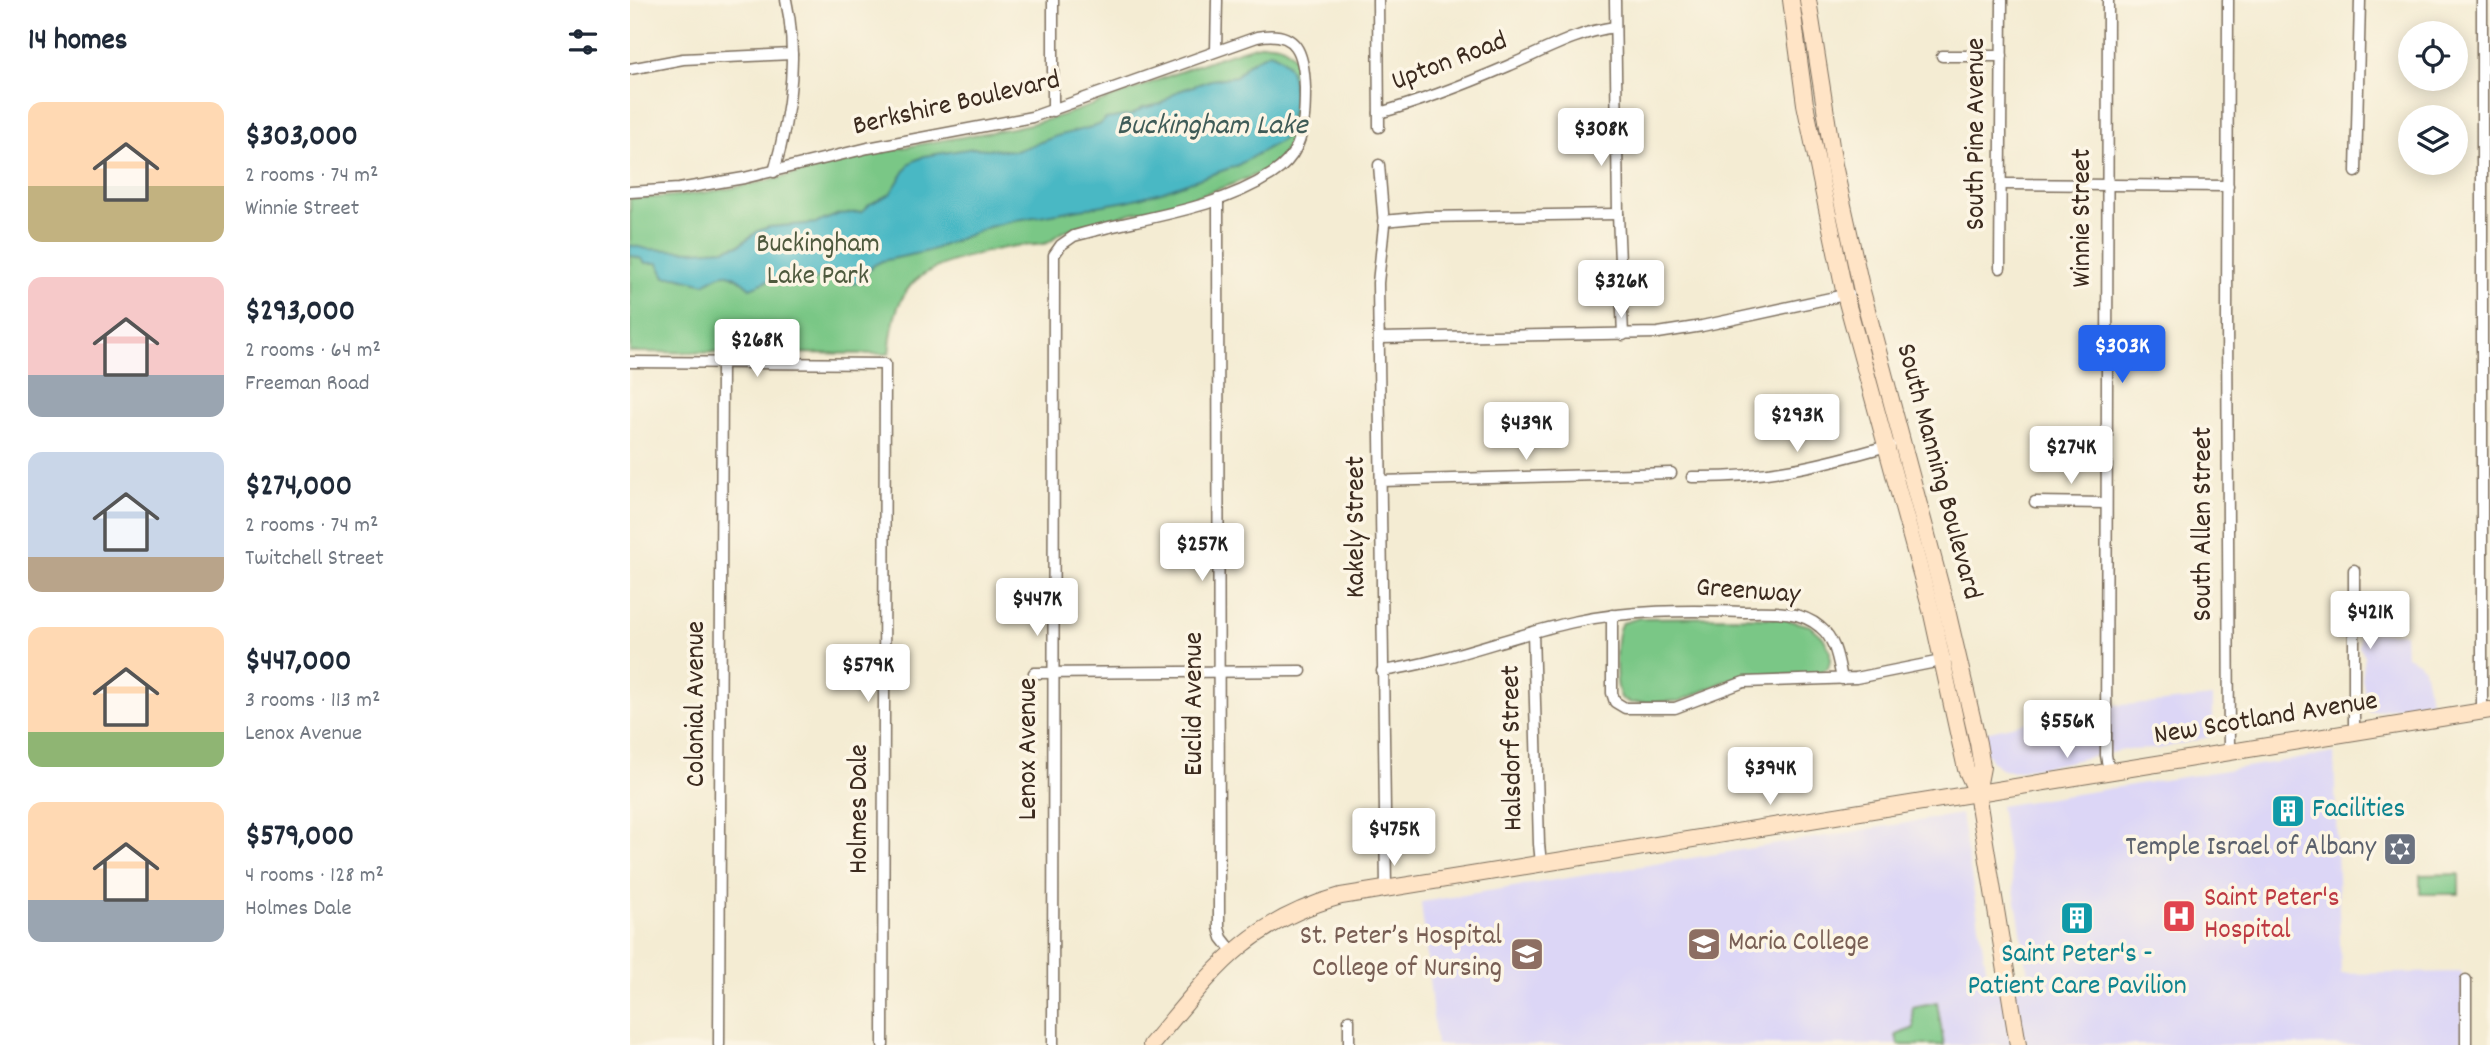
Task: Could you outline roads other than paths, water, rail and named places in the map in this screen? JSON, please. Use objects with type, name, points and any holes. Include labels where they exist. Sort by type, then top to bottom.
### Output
[{"type":"street","points":[[774,172],[789,105],[792,54],[786,0]]},
{"type":"street","points":[[1053,0],[1053,111]]},
{"type":"street","points":[[1216,50],[1217,0]]},
{"type":"street","points":[[1378,0],[1379,127]]},
{"type":"street","points":[[1615,0],[1618,214],[1623,335]]},
{"type":"street","name":"South Manning Boulevard","points":[[1791,0],[1805,104],[1862,291],[1966,769],[1977,793],[2018,1045]]},
{"type":"street","name":"South Manning Boulevard","points":[[1808,0],[1823,100],[1826,167],[1845,295],[1895,444],[1959,657],[1982,767],[1977,793]]},
{"type":"street","name":"South Pine Avenue","points":[[2000,268],[2002,0]]},
{"type":"street","name":"Winnie Street","points":[[2108,0],[2106,755],[2109,772]]},
{"type":"street","name":"South Allen Street","points":[[2228,0],[2228,754]]},
{"type":"street","points":[[2356,173],[2360,0]]},
{"type":"street","points":[[2482,0],[2486,173],[2486,710]]},
{"type":"street","name":"Upton Road","points":[[1379,113],[1501,69],[1575,36],[1615,27]]},
{"type":"street","name":"Berkshire Boulevard","points":[[630,191],[679,189],[774,172],[868,148],[1053,111],[1216,50],[1268,35],[1289,40],[1300,52],[1304,65],[1305,104],[1297,147],[1284,164],[1260,181],[1218,199],[1086,232],[1060,244]]},
{"type":"street","points":[[630,69],[660,62],[698,58],[792,54]]},
{"type":"street","points":[[1942,56],[2002,56]]},
{"type":"street","points":[[1805,104],[1823,100]]},
{"type":"street","name":"Kakely Street","points":[[1379,165],[1383,221],[1379,264],[1379,338],[1385,888]]},
{"type":"street","points":[[2001,184],[2228,186]]},
{"type":"street","name":"Euclid Avenue","points":[[1218,199],[1219,928],[1222,938],[1233,952]]},
{"type":"street","points":[[1383,221],[1426,217],[1618,214]]},
{"type":"street","name":"Lenox Avenue","points":[[1053,1045],[1053,262],[1060,244]]},
{"type":"street","points":[[1379,338],[1623,335],[1688,329],[1862,291]]},
{"type":"street","points":[[630,362],[722,363]]},
{"type":"street","name":"Holmes Dale","points":[[722,363],[885,364],[883,1045]]},
{"type":"street","name":"Colonial Avenue","points":[[719,1045],[722,363]]},
{"type":"street","points":[[1692,477],[1777,474],[1895,444]]},
{"type":"street","points":[[1381,481],[1671,473]]},
{"type":"street","points":[[2035,502],[2106,503]]},
{"type":"street","points":[[2354,570],[2354,732]]},
{"type":"street","name":"Greenway","points":[[1382,671],[1612,615],[1709,610],[1773,612],[1803,617],[1821,627],[1831,639],[1842,679]]},
{"type":"street","points":[[1612,615],[1612,692],[1615,702],[1625,708],[1675,708],[1752,680],[1873,676],[1959,657]]},
{"type":"street","name":"Halsdorf Street","points":[[1534,632],[1541,863]]},
{"type":"street","points":[[1034,673],[1301,671]]},
{"type":"street","name":"New Scotland Avenue","points":[[1151,1045],[1211,973],[1233,952],[1265,927],[1301,909],[1340,896],[2486,710]]},
{"type":"street","points":[[2466,980],[2466,1045]]},
{"type":"street","points":[[1349,1020],[1349,1045]]},
{"type":"water","name":"Buckingham Lake","points":[[1269,52],[1288,66],[1294,90],[1291,117],[1282,140],[1236,166],[1161,192],[989,227],[929,251],[882,261],[874,265],[856,283],[847,284],[822,277],[812,281],[802,278],[796,282],[777,279],[750,288],[733,275],[723,274],[705,284],[665,277],[658,263],[645,263],[642,259],[630,255],[630,245],[647,249],[692,251],[725,249],[739,245],[758,231],[769,227],[817,223],[839,214],[862,212],[870,204],[890,194],[910,163],[924,156],[974,148],[1016,151],[1099,125],[1106,119],[1131,115],[1143,108],[1161,104],[1176,92],[1211,80],[1236,76],[1249,63]]},
{"type":"place","name":"Facilities","points":[[2288,811]]},
{"type":"place","name":"Temple Israel of Albany","points":[[2400,849]]},
{"type":"place","name":"Saint Peter's Hospital","points":[[2179,916]]},
{"type":"place","name":"Saint Peter's - Patient Care Pavilion","points":[[2077,918]]},
{"type":"place","name":"Maria College","points":[[1704,944]]},
{"type":"place","name":"St. Peter’s Hospital College of Nursing","points":[[1527,954]]},
{"type":"park label","name":"Buckingham Lake Park","points":[[818,262]]}]
